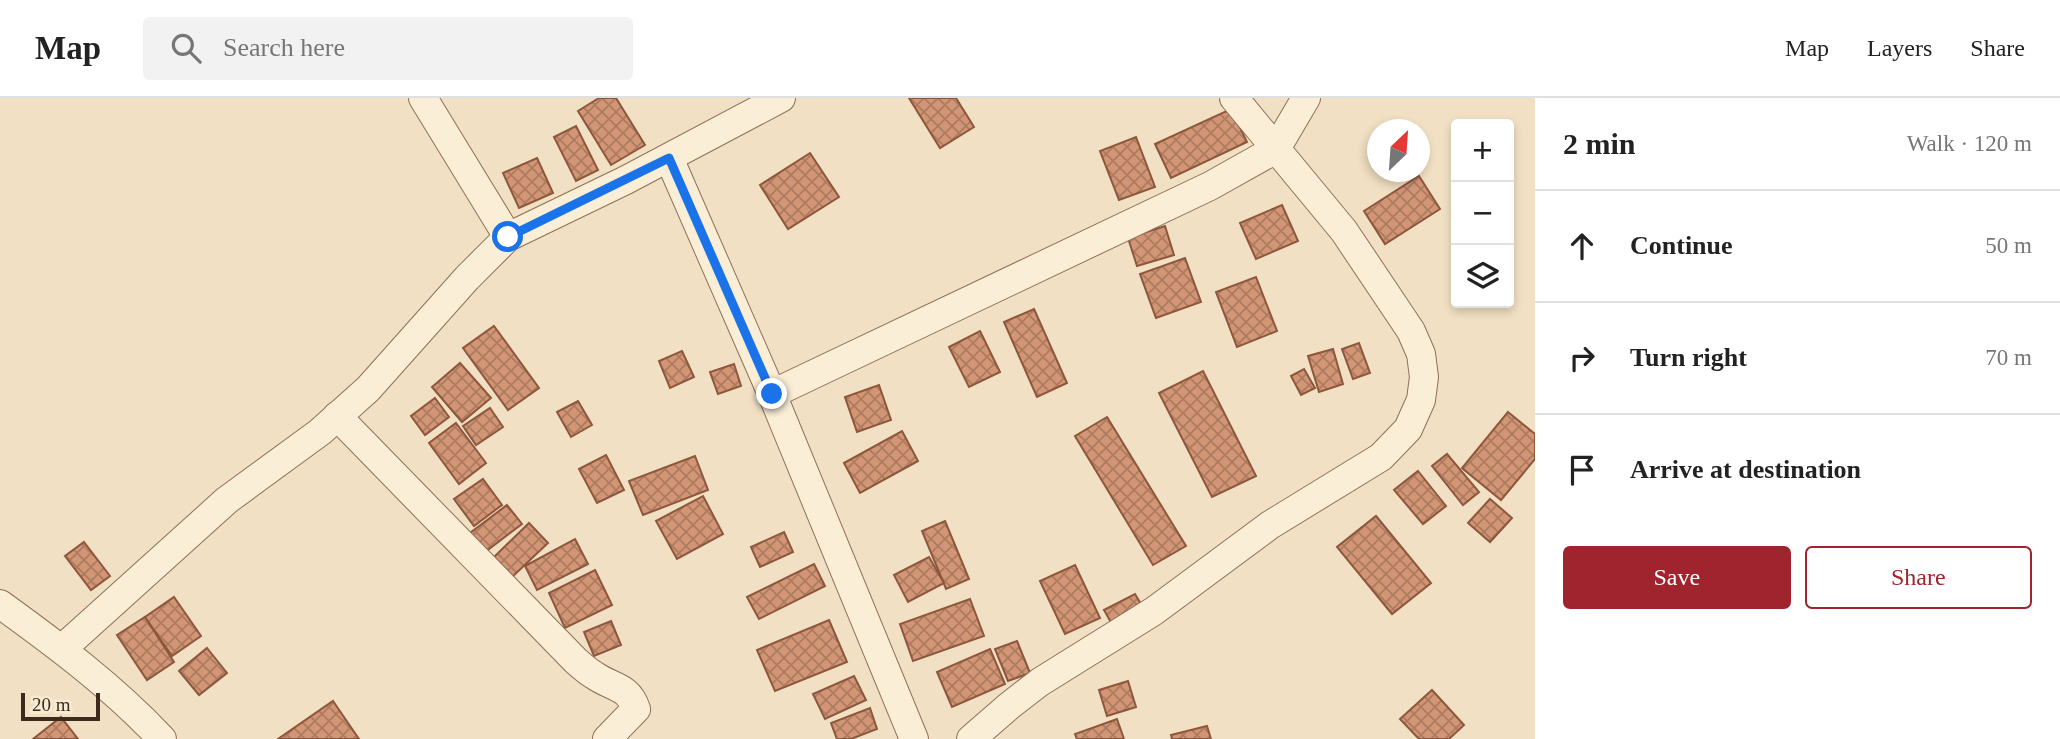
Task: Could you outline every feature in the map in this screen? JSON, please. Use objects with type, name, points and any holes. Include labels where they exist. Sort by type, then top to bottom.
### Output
[{"type":"street","points":[[423,98],[508,237]]},
{"type":"street","points":[[63,648],[227,500],[320,432],[368,389],[482,261],[508,237],[669,158],[781,98]]},
{"type":"street","points":[[971,739],[1040,682],[1154,611],[1270,525],[1381,457],[1408,429],[1421,400],[1424,377],[1421,354],[1411,331],[1344,231],[1234,98]]},
{"type":"street","points":[[772,394],[1210,186],[1276,149],[1306,98]]},
{"type":"street","points":[[669,158],[772,394],[914,739]]},
{"type":"street","points":[[337,416],[576,661],[595,677],[632,696],[636,709],[607,739]]},
{"type":"street","points":[[0,604],[63,648],[112,690],[162,739]]},
{"type":"building","points":[[599,98],[616,98],[645,145],[611,165],[578,111]]},
{"type":"building","points":[[909,98],[956,98],[974,127],[940,148]]},
{"type":"building","points":[[1231,109],[1247,142],[1171,178],[1155,144]]},
{"type":"building","points":[[576,126],[598,170],[576,181],[554,137]]},
{"type":"building","points":[[1136,137],[1155,187],[1119,200],[1100,151]]},
{"type":"building","points":[[810,153],[839,197],[788,229],[760,185]]},
{"type":"building","points":[[537,158],[553,193],[519,208],[503,173]]},
{"type":"building","points":[[1410,182],[1423,182],[1440,209],[1385,244],[1364,211]]},
{"type":"building","points":[[1282,205],[1298,241],[1256,259],[1240,223]]},
{"type":"building","points":[[1165,226],[1174,255],[1137,266],[1128,238]]},
{"type":"building","points":[[1185,258],[1201,302],[1156,318],[1140,274]]},
{"type":"building","points":[[1256,277],[1277,331],[1237,347],[1216,292]]},
{"type":"building","points":[[1034,309],[1067,383],[1037,397],[1004,322]]},
{"type":"building","points":[[494,326],[539,388],[508,410],[463,348]]},
{"type":"building","points":[[980,331],[1000,372],[969,387],[949,347]]},
{"type":"building","points":[[1359,343],[1370,373],[1353,379],[1342,349]]},
{"type":"building","points":[[1333,349],[1343,384],[1319,392],[1308,356]]},
{"type":"building","points":[[682,351],[694,377],[670,388],[659,361]]},
{"type":"building","points":[[460,363],[491,398],[462,422],[432,387]]},
{"type":"building","points":[[734,364],[741,386],[718,394],[710,372]]},
{"type":"building","points":[[1304,369],[1315,388],[1301,395],[1291,376]]},
{"type":"building","points":[[1203,371],[1256,476],[1212,497],[1159,393]]},
{"type":"building","points":[[879,385],[891,420],[857,432],[845,397]]},
{"type":"building","points":[[435,398],[449,417],[425,435],[411,416]]},
{"type":"building","points":[[578,401],[592,425],[571,437],[557,412]]},
{"type":"building","points":[[490,408],[503,427],[476,445],[463,426]]},
{"type":"building","points":[[1508,412],[1535,434],[1535,459],[1501,500],[1462,468]]},
{"type":"building","points":[[1107,417],[1186,546],[1153,565],[1075,436]]},
{"type":"building","points":[[456,423],[486,463],[459,484],[429,443]]},
{"type":"building","points":[[902,431],[918,461],[860,493],[844,463]]},
{"type":"building","points":[[1447,454],[1479,492],[1463,505],[1432,466]]},
{"type":"building","points":[[606,455],[624,490],[597,503],[579,469]]},
{"type":"building","points":[[695,456],[708,490],[643,515],[629,481]]},
{"type":"building","points":[[1418,471],[1446,506],[1423,524],[1394,490]]},
{"type":"building","points":[[483,479],[502,505],[474,526],[454,499]]},
{"type":"building","points":[[703,496],[723,534],[677,559],[656,521]]},
{"type":"building","points":[[1490,499],[1512,518],[1490,542],[1468,523]]},
{"type":"building","points":[[507,505],[522,524],[485,552],[470,533]]},
{"type":"building","points":[[1376,516],[1431,583],[1392,614],[1337,547]]},
{"type":"building","points":[[945,521],[969,579],[946,589],[922,531]]},
{"type":"building","points":[[529,523],[548,543],[512,577],[493,558]]},
{"type":"building","points":[[784,532],[793,552],[760,567],[751,547]]},
{"type":"building","points":[[575,539],[588,564],[537,590],[525,566]]},
{"type":"building","points":[[84,542],[110,576],[91,590],[65,556]]},
{"type":"building","points":[[929,557],[944,583],[908,602],[894,575]]},
{"type":"building","points":[[814,564],[825,586],[759,619],[747,597]]},
{"type":"building","points":[[1075,565],[1100,618],[1065,634],[1040,581]]},
{"type":"building","points":[[595,570],[612,605],[565,628],[549,593]]},
{"type":"building","points":[[1135,594],[1144,609],[1113,626],[1104,610]]},
{"type":"building","points":[[174,597],[201,636],[172,656],[145,617]]},
{"type":"building","points":[[970,599],[984,636],[913,661],[900,624]]},
{"type":"building","points":[[145,617],[174,662],[147,680],[117,635]]},
{"type":"building","points":[[829,620],[847,662],[775,691],[757,650]]},
{"type":"building","points":[[611,621],[621,645],[594,656],[584,632]]},
{"type":"building","points":[[1017,641],[1030,673],[1008,681],[995,649]]},
{"type":"building","points":[[207,648],[227,673],[199,695],[179,671]]},
{"type":"building","points":[[990,649],[1005,684],[952,707],[937,672]]},
{"type":"building","points":[[854,676],[866,700],[825,719],[813,694]]},
{"type":"building","points":[[1128,681],[1136,707],[1107,716],[1099,690]]},
{"type":"building","points":[[1432,690],[1464,725],[1449,739],[1419,739],[1400,719]]},
{"type":"building","points":[[333,701],[359,739],[278,739]]},
{"type":"building","points":[[870,708],[877,729],[851,739],[837,739],[831,723]]},
{"type":"building","points":[[61,717],[78,739],[33,739]]},
{"type":"building","points":[[1117,719],[1124,739],[1077,739],[1075,734]]},
{"type":"building","points":[[1207,726],[1211,739],[1172,739],[1171,735]]},
{"type":"route","points":[[508,237],[669,158],[772,394]]}]
